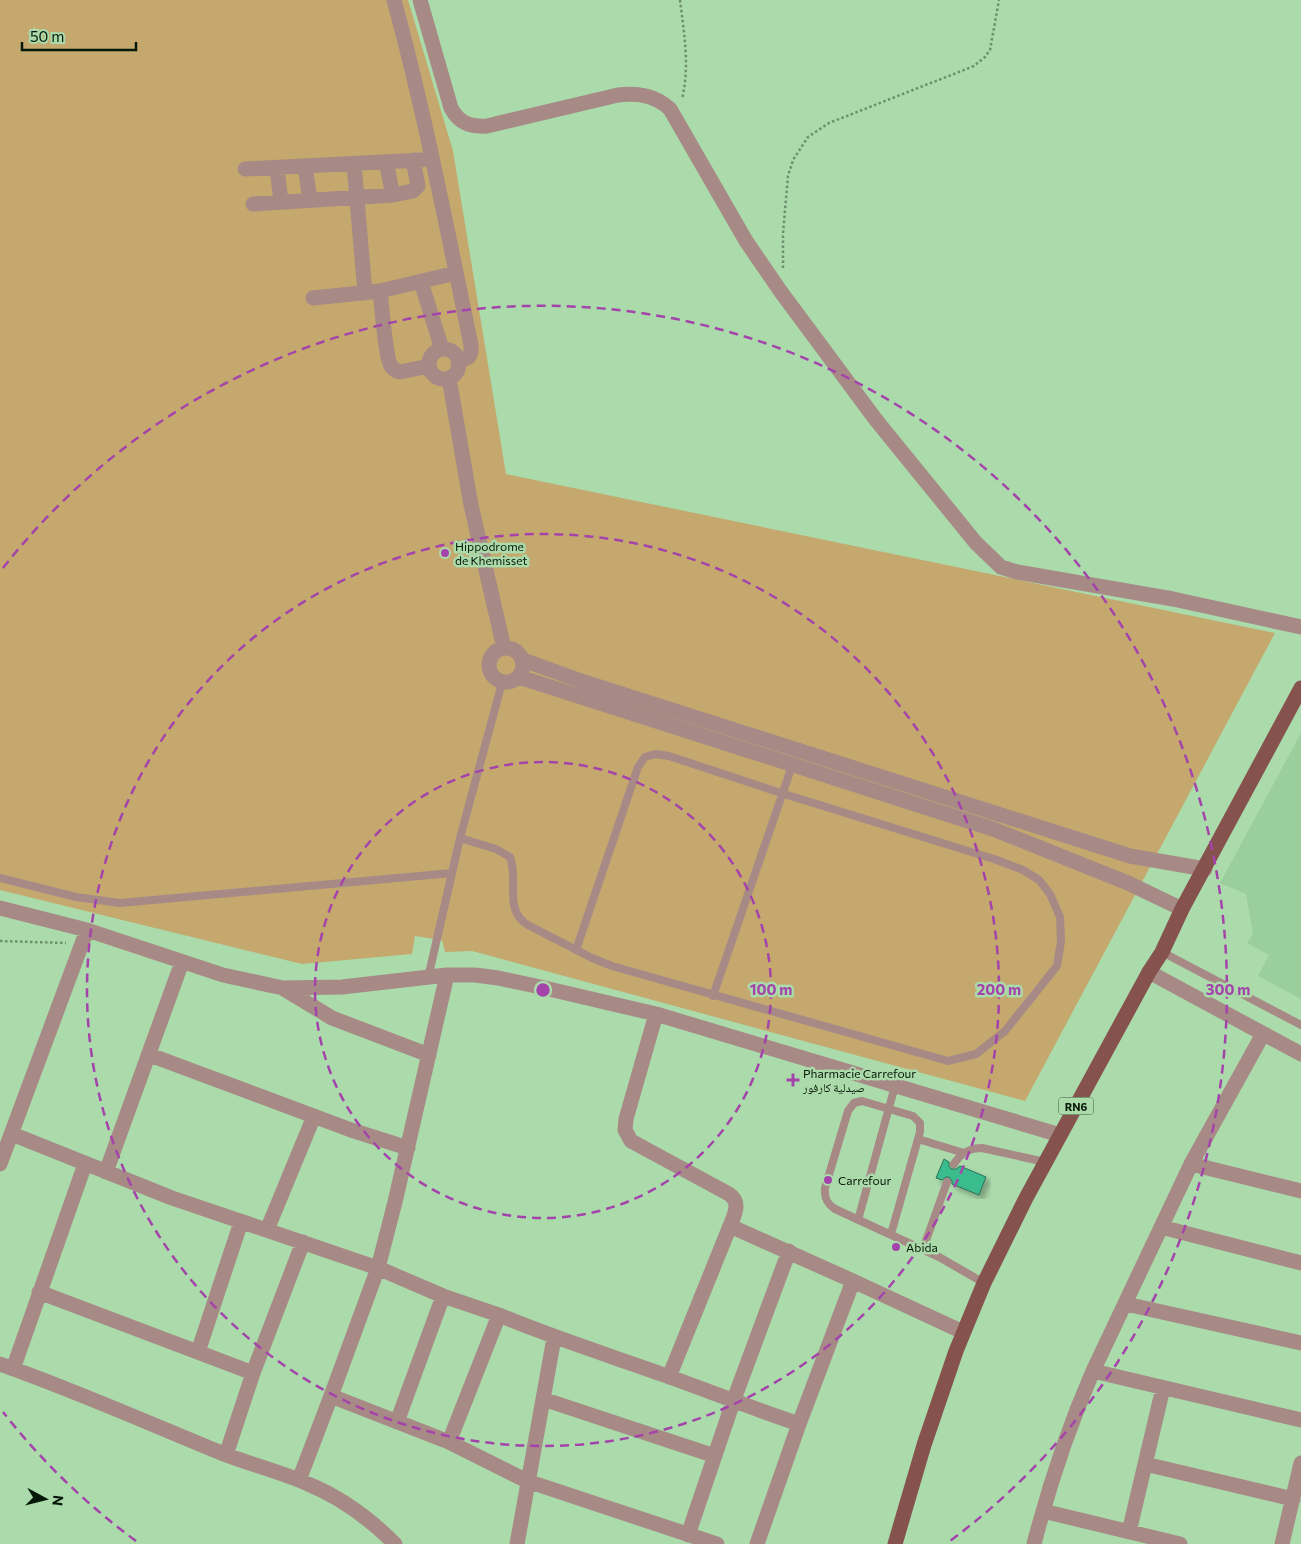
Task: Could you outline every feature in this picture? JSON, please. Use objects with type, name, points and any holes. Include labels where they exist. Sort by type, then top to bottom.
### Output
[{"type":"main road","name":"RN6","points":[[894,1544],[924,1445],[963,1332],[984,1283],[1045,1162],[1149,972],[1162,952],[1182,909],[1301,688]]},
{"type":"street","points":[[394,0],[434,159],[471,352],[469,357],[458,362]]},
{"type":"street","points":[[420,0],[451,108],[464,124],[487,126],[618,95],[635,94],[662,101],[670,109],[746,241],[781,292],[895,446],[976,543],[1001,566],[1017,572],[1173,599],[1301,627]]},
{"type":"street","points":[[245,169],[434,159]]},
{"type":"street","points":[[253,204],[393,195],[413,191],[418,187],[413,160]]},
{"type":"street","points":[[386,162],[393,195]]},
{"type":"street","points":[[354,164],[357,197],[373,292],[390,364],[392,368],[400,372],[429,366]]},
{"type":"street","points":[[305,166],[310,200]]},
{"type":"street","points":[[277,168],[281,202]]},
{"type":"street","points":[[313,298],[373,292],[456,273]]},
{"type":"street","points":[[421,282],[442,349]]},
{"type":"street","points":[[442,349],[453,352],[458,362],[456,372],[448,378],[438,378],[429,366],[431,357],[442,349]]},
{"type":"street","points":[[448,378],[471,505],[504,648]]},
{"type":"street","points":[[504,648],[516,651],[523,660],[524,666],[519,677],[511,682],[497,681],[490,674],[488,664],[492,655],[499,649],[504,648]]},
{"type":"street","points":[[523,660],[584,682],[1130,856],[1205,869]]},
{"type":"street","points":[[519,677],[993,829],[1128,883],[1182,909]]},
{"type":"street","points":[[0,908],[84,937],[182,962],[223,975],[283,988],[342,987],[447,976],[498,978],[656,1014],[1060,1135]]},
{"type":"street","points":[[0,1164],[84,937]]},
{"type":"street","points":[[106,1172],[150,1055],[182,962]]},
{"type":"street","points":[[1149,972],[1301,1054]]},
{"type":"street","points":[[299,1480],[378,1268],[408,1148],[447,976]]},
{"type":"street","points":[[283,988],[332,1018],[429,1054]]},
{"type":"street","points":[[656,1014],[626,1119],[625,1130],[631,1141],[734,1197],[737,1203],[730,1226],[669,1377]]},
{"type":"street","points":[[1034,1544],[1043,1511],[1093,1371],[1191,1164],[1263,1034]]},
{"type":"street","points":[[150,1055],[314,1116],[408,1148]]},
{"type":"street","points":[[267,1230],[314,1116]]},
{"type":"street","points":[[12,1134],[85,1164],[242,1222],[378,1268],[443,1296],[554,1338],[799,1424]]},
{"type":"street","points":[[85,1164],[39,1292],[6,1366],[226,1455],[325,1491],[358,1513],[396,1544]]},
{"type":"street","points":[[1191,1164],[1301,1191]]},
{"type":"street","points":[[198,1352],[242,1222]]},
{"type":"street","points":[[730,1226],[963,1332]]},
{"type":"street","points":[[1161,1227],[1301,1263]]},
{"type":"street","points":[[226,1455],[254,1373],[303,1242]]},
{"type":"street","points":[[688,1534],[733,1402],[788,1252]]},
{"type":"street","points":[[757,1544],[799,1424],[853,1281]]},
{"type":"street","points":[[39,1292],[254,1373]]},
{"type":"street","points":[[397,1422],[443,1296]]},
{"type":"street","points":[[1126,1304],[1301,1343]]},
{"type":"street","points":[[450,1442],[499,1316]]},
{"type":"street","points":[[517,1544],[554,1338]]},
{"type":"street","points":[[1093,1371],[1301,1420]]},
{"type":"street","points":[[1129,1532],[1163,1388]]},
{"type":"street","points":[[331,1396],[450,1442],[527,1481],[717,1544]]},
{"type":"street","points":[[542,1398],[715,1456]]},
{"type":"street","points":[[1282,1544],[1301,1463]]},
{"type":"street","points":[[1145,1464],[1293,1499]]},
{"type":"street","points":[[1043,1511],[1180,1544]]},
{"type":"lane","points":[[428,978],[460,838],[502,682]]},
{"type":"lane","points":[[713,996],[781,794],[798,750]]},
{"type":"lane","points":[[460,838],[496,849],[510,857],[513,871],[514,908],[519,918],[528,925],[576,950],[612,966],[948,1062],[976,1054],[1005,1031],[1057,966],[1061,941],[1060,917],[1050,894],[1039,880],[1023,870],[994,859],[781,794],[669,756],[654,754],[644,757],[638,767],[576,950]]},
{"type":"lane","points":[[0,878],[76,897],[120,903],[452,873]]},
{"type":"lane","points":[[1162,952],[1301,1025]]},
{"type":"lane","points":[[858,1220],[895,1086]]},
{"type":"lane","points":[[891,1234],[921,1128],[917,1119],[913,1116],[862,1101],[850,1106],[825,1188],[825,1198],[831,1207],[923,1249],[984,1283]]},
{"type":"lane","points":[[918,1139],[964,1153]]},
{"type":"lane","points":[[954,1164],[964,1153],[975,1148],[1045,1162]]},
{"type":"lane","points":[[923,1249],[947,1182]]},
{"type":"path","points":[[674,116],[682,98],[686,67],[686,44],[680,0]]},
{"type":"path","points":[[781,292],[783,233],[788,176],[799,148],[808,137],[830,123],[974,66],[990,50],[999,0]]},
{"type":"path","points":[[0,941],[84,937]]},
{"type":"shaded area","name":"Hippodrome de Khemisset","points":[[0,0],[408,0],[453,151],[506,474],[1275,633],[1025,1101],[472,951],[445,952],[442,940],[415,936],[412,954],[302,964],[0,890]]},
{"type":"shaded area","points":[[1301,733],[1301,999],[1258,976],[1269,955],[1247,943],[1253,934],[1246,894],[1220,883]]},
{"type":"building","points":[[944,1159],[949,1162],[951,1169],[956,1169],[960,1166],[986,1177],[979,1195],[952,1184],[949,1177],[942,1180],[936,1178]]},
{"type":"place","name":"Hippodrome de Khemisset","points":[[445,553]]},
{"type":"place","name":"Pharmacie Carrefour صيدلية كارفور","points":[[793,1080]]},
{"type":"place","name":"Carrefour","points":[[828,1180]]},
{"type":"place","name":"Abida","points":[[896,1247]]}]
